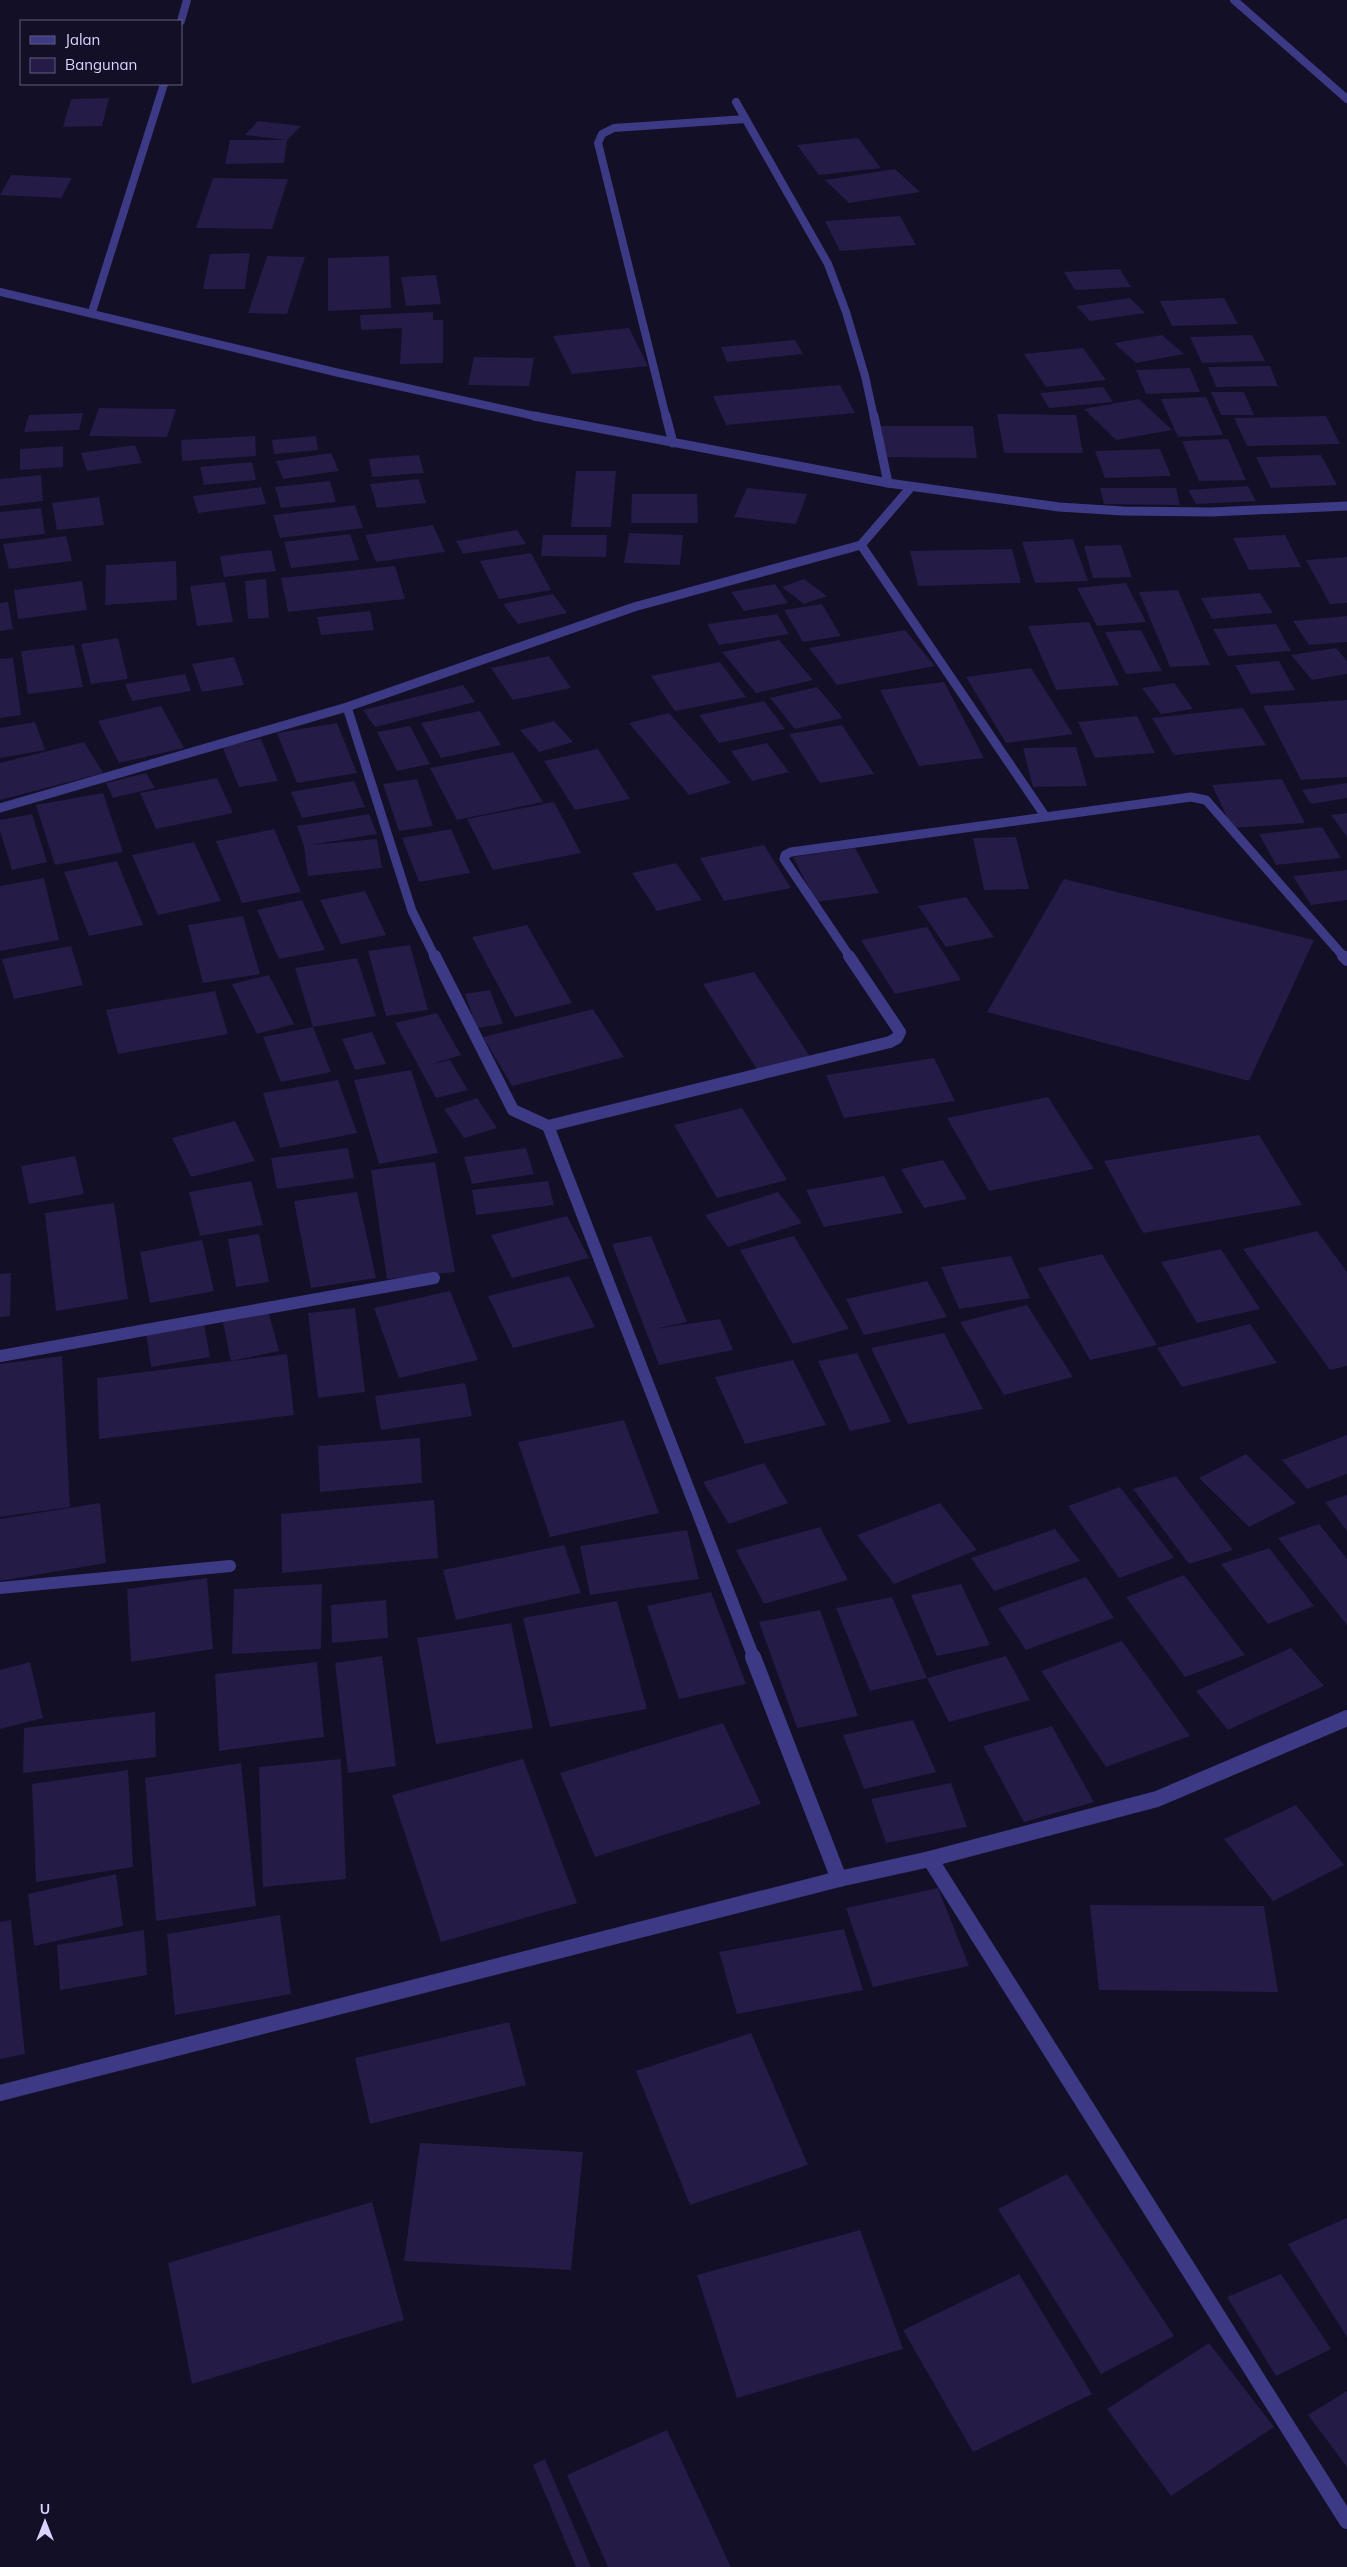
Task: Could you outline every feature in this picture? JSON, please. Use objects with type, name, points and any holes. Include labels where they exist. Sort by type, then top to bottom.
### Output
[{"type":"street","points":[[181,20],[187,0]]},
{"type":"street","points":[[1234,0],[1347,99]]},
{"type":"street","points":[[92,312],[164,85]]},
{"type":"street","points":[[736,102],[828,264],[846,312],[865,376],[888,483]]},
{"type":"street","points":[[673,443],[598,143],[602,134],[614,128],[745,119]]},
{"type":"street","points":[[0,292],[92,312],[339,373],[567,423],[911,487],[1059,506],[1123,511],[1211,512],[1347,506]]},
{"type":"street","points":[[0,808],[347,707],[634,607],[862,545],[911,487]]},
{"type":"street","points":[[862,545],[1045,816]]},
{"type":"street","points":[[347,707],[412,911],[513,1110],[548,1126],[890,1042],[897,1038],[900,1032],[784,859],[785,855],[791,852],[1191,797],[1206,800],[1347,960]]},
{"type":"street","points":[[548,1126],[839,1879]]},
{"type":"street","points":[[0,1356],[434,1278]]},
{"type":"street","points":[[0,1588],[230,1566]]},
{"type":"street","points":[[0,2093],[839,1879],[930,1859],[1157,1799],[1347,1718]]},
{"type":"street","points":[[930,1859],[1347,2521]]},
{"type":"building","points":[[109,98],[102,126],[63,127],[71,99]]},
{"type":"building","points":[[258,121],[301,126],[287,140],[245,135]]},
{"type":"building","points":[[858,138],[881,168],[819,175],[797,145]]},
{"type":"building","points":[[230,140],[287,140],[284,163],[225,164]]},
{"type":"building","points":[[895,169],[920,192],[849,203],[825,180]]},
{"type":"building","points":[[11,175],[72,178],[61,198],[0,195]]},
{"type":"building","points":[[213,178],[288,179],[272,229],[196,228]]},
{"type":"building","points":[[900,216],[916,245],[840,251],[825,221]]},
{"type":"building","points":[[250,253],[245,289],[203,289],[210,254]]},
{"type":"building","points":[[267,256],[305,257],[287,314],[248,313]]},
{"type":"building","points":[[389,256],[391,308],[328,311],[328,258]]},
{"type":"building","points":[[1120,269],[1131,287],[1075,290],[1064,272]]},
{"type":"building","points":[[436,275],[441,304],[406,306],[401,277]]},
{"type":"building","points":[[1130,298],[1145,313],[1090,321],[1076,306]]},
{"type":"building","points":[[1224,298],[1238,324],[1172,326],[1160,301]]},
{"type":"building","points":[[433,312],[433,320],[443,320],[443,363],[400,364],[402,328],[361,330],[360,315]]},
{"type":"building","points":[[629,328],[648,366],[572,374],[553,336]]},
{"type":"building","points":[[1162,335],[1184,354],[1136,363],[1114,343]]},
{"type":"building","points":[[1252,335],[1265,361],[1202,363],[1190,337]]},
{"type":"building","points":[[795,340],[803,354],[727,362],[721,347]]},
{"type":"building","points":[[1083,348],[1106,380],[1046,387],[1024,354]]},
{"type":"building","points":[[474,357],[534,358],[529,386],[468,385]]},
{"type":"building","points":[[1270,366],[1278,386],[1216,387],[1208,367]]},
{"type":"building","points":[[1190,368],[1200,392],[1146,394],[1136,370]]},
{"type":"building","points":[[840,385],[855,413],[726,425],[713,396]]},
{"type":"building","points":[[1103,387],[1113,402],[1049,408],[1040,393]]},
{"type":"building","points":[[1211,392],[1244,392],[1254,415],[1221,415]]},
{"type":"building","points":[[1206,397],[1223,435],[1178,437],[1161,399]]},
{"type":"building","points":[[1139,399],[1172,430],[1116,440],[1084,409]]},
{"type":"building","points":[[99,408],[176,409],[167,437],[89,436]]},
{"type":"building","points":[[83,413],[79,430],[24,432],[29,415]]},
{"type":"building","points":[[997,414],[1076,415],[1083,453],[1004,453]]},
{"type":"building","points":[[1326,416],[1340,444],[1247,446],[1234,418]]},
{"type":"building","points":[[879,426],[973,426],[977,458],[882,457]]},
{"type":"building","points":[[255,436],[256,456],[182,461],[181,440]]},
{"type":"building","points":[[316,436],[318,450],[274,454],[272,440]]},
{"type":"building","points":[[1228,439],[1246,480],[1199,481],[1182,441]]},
{"type":"building","points":[[135,445],[142,463],[87,471],[81,453]]},
{"type":"building","points":[[63,446],[63,467],[20,470],[20,449]]},
{"type":"building","points":[[1160,449],[1171,476],[1105,478],[1095,451]]},
{"type":"building","points":[[331,453],[339,471],[283,479],[276,461]]},
{"type":"building","points":[[419,455],[424,473],[372,477],[369,459]]},
{"type":"building","points":[[1321,455],[1337,485],[1271,488],[1256,457]]},
{"type":"building","points":[[252,462],[256,480],[204,485],[200,467]]},
{"type":"building","points":[[576,471],[616,471],[611,527],[571,527]]},
{"type":"building","points":[[41,475],[43,501],[0,506],[0,479]]},
{"type":"building","points":[[419,479],[426,503],[377,508],[370,484]]},
{"type":"building","points":[[330,481],[336,502],[281,508],[275,487]]},
{"type":"building","points":[[1248,486],[1256,501],[1196,504],[1188,490]]},
{"type":"building","points":[[261,487],[266,504],[198,513],[193,496]]},
{"type":"building","points":[[747,488],[807,494],[796,524],[734,517]]},
{"type":"building","points":[[1100,488],[1176,488],[1180,505],[1104,504]]},
{"type":"building","points":[[632,494],[697,494],[698,523],[631,523]]},
{"type":"building","points":[[99,497],[104,525],[57,530],[52,503]]},
{"type":"building","points":[[355,505],[363,528],[280,538],[273,515]]},
{"type":"building","points":[[41,508],[45,534],[0,539],[0,512]]},
{"type":"building","points":[[433,525],[445,552],[376,562],[365,535]]},
{"type":"building","points":[[517,530],[526,544],[463,554],[456,541]]},
{"type":"building","points":[[629,533],[683,535],[680,565],[624,563]]},
{"type":"building","points":[[350,534],[359,560],[291,568],[284,542]]},
{"type":"building","points":[[543,535],[607,535],[606,557],[541,556]]},
{"type":"building","points":[[1285,535],[1301,567],[1249,570],[1233,538]]},
{"type":"building","points":[[66,536],[72,561],[9,569],[3,544]]},
{"type":"building","points":[[1073,539],[1088,581],[1035,583],[1022,542]]},
{"type":"building","points":[[1121,545],[1132,577],[1093,578],[1084,546]]},
{"type":"building","points":[[1012,549],[1021,583],[918,586],[910,551]]},
{"type":"building","points":[[271,550],[276,571],[224,577],[220,556]]},
{"type":"building","points":[[531,553],[551,590],[499,599],[480,561]]},
{"type":"building","points":[[1347,557],[1347,603],[1330,604],[1306,560]]},
{"type":"building","points":[[176,561],[177,600],[105,605],[106,565]]},
{"type":"building","points":[[395,566],[405,599],[288,612],[281,578]]},
{"type":"building","points":[[266,579],[269,618],[248,619],[245,581]]},
{"type":"building","points":[[804,579],[827,596],[804,604],[782,587]]},
{"type":"building","points":[[82,581],[87,610],[18,619],[14,590]]},
{"type":"building","points":[[225,582],[233,622],[197,626],[190,586]]},
{"type":"building","points":[[1126,583],[1146,622],[1097,626],[1077,588]]},
{"type":"building","points":[[775,584],[788,603],[744,611],[731,592]]},
{"type":"building","points":[[1178,590],[1210,665],[1170,667],[1139,592]]},
{"type":"building","points":[[1260,593],[1273,613],[1212,619],[1201,598]]},
{"type":"building","points":[[553,594],[567,613],[518,624],[503,604]]},
{"type":"building","points":[[8,602],[13,629],[0,631],[0,603]]},
{"type":"building","points":[[822,604],[841,636],[803,642],[784,610]]},
{"type":"building","points":[[370,611],[374,630],[321,635],[317,617]]},
{"type":"building","points":[[777,614],[789,634],[719,645],[707,624]]},
{"type":"building","points":[[1347,616],[1347,642],[1309,645],[1293,621]]},
{"type":"building","points":[[1089,622],[1119,685],[1056,690],[1028,626]]},
{"type":"building","points":[[1276,624],[1291,651],[1228,656],[1213,629]]},
{"type":"building","points":[[905,630],[935,666],[837,685],[809,648]]},
{"type":"building","points":[[1141,630],[1162,671],[1126,674],[1105,632]]},
{"type":"building","points":[[118,638],[128,679],[91,684],[81,644]]},
{"type":"building","points":[[779,640],[813,680],[756,693],[722,652]]},
{"type":"building","points":[[74,645],[83,687],[28,694],[21,651]]},
{"type":"building","points":[[1336,648],[1347,661],[1347,674],[1312,680],[1291,655]]},
{"type":"building","points":[[549,656],[571,688],[513,700],[491,668]]},
{"type":"building","points":[[234,657],[244,685],[202,692],[192,664]]},
{"type":"building","points":[[13,658],[21,715],[0,718],[0,659]]},
{"type":"building","points":[[1279,661],[1295,690],[1251,694],[1235,665]]},
{"type":"building","points":[[720,662],[746,697],[675,711],[651,676]]},
{"type":"building","points":[[1031,668],[1073,734],[1006,743],[966,677]]},
{"type":"building","points":[[185,674],[191,691],[132,701],[125,684]]},
{"type":"building","points":[[944,682],[984,758],[919,766],[880,690]]},
{"type":"building","points":[[1174,683],[1193,709],[1161,714],[1142,688]]},
{"type":"building","points":[[463,685],[475,702],[375,727],[363,710]]},
{"type":"building","points":[[817,687],[843,718],[795,729],[770,698]]},
{"type":"building","points":[[1347,700],[1347,777],[1301,780],[1263,706]]},
{"type":"building","points":[[764,701],[785,729],[719,743],[699,715]]},
{"type":"building","points":[[161,706],[184,748],[119,763],[98,721]]},
{"type":"building","points":[[1243,708],[1266,745],[1174,755],[1152,718]]},
{"type":"building","points":[[480,711],[501,745],[441,758],[421,723]]},
{"type":"building","points":[[669,713],[731,783],[689,795],[629,723]]},
{"type":"building","points":[[1137,716],[1155,753],[1095,758],[1078,722]]},
{"type":"building","points":[[554,721],[573,742],[539,752],[520,730]]},
{"type":"building","points":[[35,722],[45,750],[0,758],[0,728]]},
{"type":"building","points":[[337,723],[357,773],[297,783],[277,733]]},
{"type":"building","points":[[842,725],[874,774],[820,783],[789,734]]},
{"type":"building","points":[[410,726],[430,764],[397,771],[377,732]]},
{"type":"building","points":[[261,739],[278,781],[239,787],[222,746]]},
{"type":"building","points":[[84,742],[103,773],[0,800],[0,763]]},
{"type":"building","points":[[767,743],[789,772],[752,781],[731,751]]},
{"type":"building","points":[[1076,747],[1087,786],[1033,787],[1023,748]]},
{"type":"building","points":[[598,749],[630,799],[575,810],[544,761]]},
{"type":"building","points":[[513,752],[543,802],[457,820],[430,768]]},
{"type":"building","points":[[146,773],[155,788],[113,798],[106,783]]},
{"type":"building","points":[[217,778],[233,813],[156,829],[140,793]]},
{"type":"building","points":[[417,779],[433,826],[399,831],[383,784]]},
{"type":"building","points":[[1282,779],[1305,823],[1232,828],[1212,785]]},
{"type":"building","points":[[354,781],[365,807],[302,818],[291,792]]},
{"type":"building","points":[[1347,783],[1347,798],[1311,804],[1302,790]]},
{"type":"building","points":[[103,793],[123,852],[55,865],[36,805]]},
{"type":"building","points":[[554,802],[581,853],[493,870],[467,819]]},
{"type":"building","points":[[1347,813],[1347,837],[1331,815]]},
{"type":"building","points":[[32,814],[47,862],[12,870],[0,831],[0,820]]},
{"type":"building","points":[[369,814],[377,834],[310,845],[377,839],[382,868],[308,876],[304,846],[297,826]]},
{"type":"building","points":[[1322,827],[1341,858],[1276,865],[1259,834]]},
{"type":"building","points":[[274,829],[301,892],[242,903],[216,841]]},
{"type":"building","points":[[451,829],[470,873],[419,882],[402,838]]},
{"type":"building","points":[[1016,837],[1029,889],[984,890],[973,838]]},
{"type":"building","points":[[194,842],[221,901],[158,915],[132,855]]},
{"type":"building","points":[[764,845],[791,888],[724,901],[700,858]]},
{"type":"building","points":[[855,848],[879,893],[816,902],[793,857]]},
{"type":"building","points":[[117,861],[143,925],[89,936],[64,872]]},
{"type":"building","points":[[676,863],[702,900],[657,911],[632,873]]},
{"type":"building","points":[[1347,870],[1347,900],[1311,905],[1293,876]]},
{"type":"building","points":[[44,878],[59,940],[0,951],[0,886]]},
{"type":"building","points":[[1064,879],[1314,940],[1249,1081],[987,1012]]},
{"type":"building","points":[[365,891],[386,935],[341,944],[320,900]]},
{"type":"building","points":[[966,897],[994,937],[946,947],[918,906]]},
{"type":"building","points":[[302,900],[325,950],[279,959],[257,910]]},
{"type":"building","points":[[243,916],[260,974],[203,983],[188,925]]},
{"type":"building","points":[[527,925],[572,1003],[515,1017],[472,937]]},
{"type":"building","points":[[927,927],[961,980],[895,994],[861,940]]},
{"type":"building","points":[[410,945],[428,1010],[386,1016],[368,951]]},
{"type":"building","points":[[71,946],[83,985],[14,999],[2,959]]},
{"type":"building","points":[[357,958],[376,1016],[313,1027],[295,968]]},
{"type":"building","points":[[754,972],[811,1058],[758,1071],[703,984]]},
{"type":"building","points":[[269,975],[294,1024],[257,1034],[232,984]]},
{"type":"building","points":[[490,990],[503,1024],[477,1028],[465,994]]},
{"type":"building","points":[[215,991],[228,1034],[118,1054],[106,1010]]},
{"type":"building","points":[[593,1009],[624,1057],[512,1086],[483,1037]]},
{"type":"building","points":[[437,1013],[461,1055],[429,1065],[450,1060],[468,1090],[436,1098],[395,1023]]},
{"type":"building","points":[[313,1027],[331,1072],[281,1082],[263,1037]]},
{"type":"building","points":[[372,1032],[386,1064],[355,1070],[342,1039]]},
{"type":"building","points":[[934,1058],[955,1101],[844,1118],[826,1075]]},
{"type":"building","points":[[411,1070],[438,1153],[379,1164],[354,1080]]},
{"type":"building","points":[[338,1080],[357,1133],[280,1148],[263,1093]]},
{"type":"building","points":[[1048,1097],[1094,1169],[989,1191],[947,1118]]},
{"type":"building","points":[[477,1098],[497,1128],[464,1138],[444,1109]]},
{"type":"building","points":[[742,1108],[787,1180],[717,1198],[674,1125]]},
{"type":"building","points":[[235,1121],[255,1161],[191,1177],[172,1138]]},
{"type":"building","points":[[1259,1135],[1302,1205],[1143,1233],[1104,1161]]},
{"type":"building","points":[[348,1148],[354,1178],[277,1189],[271,1158]]},
{"type":"building","points":[[526,1148],[534,1174],[472,1184],[464,1157]]},
{"type":"building","points":[[75,1156],[84,1194],[29,1204],[21,1166]]},
{"type":"building","points":[[943,1160],[967,1199],[924,1208],[901,1169]]},
{"type":"building","points":[[435,1162],[455,1272],[387,1279],[371,1170]]},
{"type":"building","points":[[884,1176],[903,1213],[824,1227],[806,1190]]},
{"type":"building","points":[[251,1181],[263,1225],[200,1236],[189,1192]]},
{"type":"building","points":[[548,1181],[554,1205],[476,1215],[472,1190]]},
{"type":"building","points":[[357,1192],[376,1278],[311,1288],[294,1201]]},
{"type":"building","points":[[778,1192],[802,1223],[728,1247],[705,1215]]},
{"type":"building","points":[[114,1203],[128,1299],[56,1311],[45,1213]]},
{"type":"building","points":[[567,1216],[589,1258],[512,1278],[491,1235]]},
{"type":"building","points":[[1317,1231],[1347,1272],[1347,1366],[1330,1370],[1243,1249]]},
{"type":"building","points":[[259,1234],[269,1282],[236,1287],[228,1239]]},
{"type":"building","points":[[651,1236],[687,1322],[654,1329],[720,1319],[733,1350],[659,1365],[612,1244]]},
{"type":"building","points":[[794,1236],[849,1329],[793,1344],[740,1250]]},
{"type":"building","points":[[202,1240],[214,1291],[150,1303],[140,1252]]},
{"type":"building","points":[[1221,1249],[1260,1309],[1197,1323],[1161,1262]]},
{"type":"building","points":[[1102,1254],[1157,1345],[1090,1360],[1038,1268]]},
{"type":"building","points":[[1011,1256],[1030,1298],[959,1309],[941,1267]]},
{"type":"building","points":[[11,1273],[10,1316],[0,1317],[0,1274]]},
{"type":"building","points":[[569,1276],[595,1327],[513,1348],[488,1296]]},
{"type":"building","points":[[927,1281],[947,1317],[864,1335],[846,1299]]},
{"type":"building","points":[[450,1291],[478,1360],[399,1378],[374,1308]]},
{"type":"building","points":[[1027,1305],[1073,1377],[1004,1395],[960,1322]]},
{"type":"building","points":[[355,1308],[365,1392],[318,1398],[308,1313]]},
{"type":"building","points":[[268,1310],[279,1351],[231,1361],[222,1318]]},
{"type":"building","points":[[204,1323],[210,1357],[151,1367],[146,1332]]},
{"type":"building","points":[[1250,1324],[1277,1363],[1182,1387],[1157,1348]]},
{"type":"building","points":[[944,1333],[983,1409],[908,1424],[871,1348]]},
{"type":"building","points":[[857,1353],[891,1422],[850,1431],[818,1361]]},
{"type":"building","points":[[287,1354],[294,1415],[99,1439],[97,1378]]},
{"type":"building","points":[[62,1356],[70,1507],[0,1517],[0,1364]]},
{"type":"building","points":[[793,1360],[826,1425],[745,1444],[715,1377]]},
{"type":"building","points":[[465,1383],[472,1416],[381,1430],[375,1396]]},
{"type":"building","points":[[624,1420],[659,1513],[550,1537],[518,1442]]},
{"type":"building","points":[[1347,1435],[1347,1474],[1307,1489],[1282,1460]]},
{"type":"building","points":[[420,1438],[422,1483],[320,1492],[318,1446]]},
{"type":"building","points":[[1246,1454],[1296,1503],[1249,1527],[1199,1478]]},
{"type":"building","points":[[764,1463],[788,1503],[729,1524],[703,1482]]},
{"type":"building","points":[[1176,1476],[1233,1550],[1189,1564],[1133,1489]]},
{"type":"building","points":[[1120,1487],[1174,1558],[1119,1578],[1068,1506]]},
{"type":"building","points":[[1347,1495],[1347,1531],[1325,1502]]},
{"type":"building","points":[[434,1500],[438,1558],[282,1573],[281,1514]]},
{"type":"building","points":[[100,1503],[106,1563],[0,1581],[0,1519]]},
{"type":"building","points":[[940,1503],[977,1550],[894,1584],[857,1535]]},
{"type":"building","points":[[1319,1524],[1347,1559],[1347,1625],[1278,1538]]},
{"type":"building","points":[[820,1527],[848,1580],[764,1604],[736,1550]]},
{"type":"building","points":[[1055,1529],[1080,1561],[994,1591],[971,1558]]},
{"type":"building","points":[[687,1530],[699,1579],[590,1595],[580,1546]]},
{"type":"building","points":[[564,1545],[581,1593],[456,1620],[443,1570]]},
{"type":"building","points":[[1269,1548],[1314,1606],[1268,1624],[1221,1564]]},
{"type":"building","points":[[1184,1575],[1245,1655],[1185,1677],[1126,1597]]},
{"type":"building","points":[[1086,1577],[1114,1618],[1026,1650],[998,1608]]},
{"type":"building","points":[[207,1578],[213,1649],[131,1662],[127,1589]]},
{"type":"building","points":[[322,1584],[321,1649],[232,1654],[234,1589]]},
{"type":"building","points":[[961,1584],[990,1645],[937,1656],[911,1595]]},
{"type":"building","points":[[711,1592],[746,1684],[679,1699],[647,1606]]},
{"type":"building","points":[[892,1597],[927,1678],[870,1691],[836,1608]]},
{"type":"building","points":[[386,1600],[388,1638],[332,1643],[331,1605]]},
{"type":"building","points":[[617,1601],[647,1709],[550,1727],[523,1618]]},
{"type":"building","points":[[820,1610],[858,1716],[797,1728],[759,1622]]},
{"type":"building","points":[[511,1623],[533,1728],[436,1744],[417,1638]]},
{"type":"building","points":[[1122,1641],[1190,1736],[1106,1767],[1041,1671]]},
{"type":"building","points":[[1291,1648],[1324,1686],[1228,1730],[1196,1691]]},
{"type":"building","points":[[382,1656],[396,1766],[348,1773],[335,1663]]},
{"type":"building","points":[[1006,1656],[1030,1700],[949,1722],[927,1678]]},
{"type":"building","points":[[30,1662],[43,1718],[0,1729],[0,1670]]},
{"type":"building","points":[[317,1662],[324,1737],[219,1751],[215,1674]]},
{"type":"building","points":[[155,1712],[156,1757],[23,1773],[24,1728]]},
{"type":"building","points":[[913,1720],[936,1772],[864,1789],[843,1735]]},
{"type":"building","points":[[723,1723],[761,1804],[595,1857],[560,1773]]},
{"type":"building","points":[[1052,1726],[1094,1802],[1024,1822],[983,1746]]},
{"type":"building","points":[[341,1759],[346,1879],[263,1887],[259,1767]]},
{"type":"building","points":[[523,1759],[577,1903],[441,1942],[392,1795]]},
{"type":"building","points":[[241,1763],[256,1906],[156,1921],[145,1778]]},
{"type":"building","points":[[128,1770],[133,1867],[36,1882],[32,1784]]},
{"type":"building","points":[[951,1783],[967,1827],[886,1843],[871,1799]]},
{"type":"building","points":[[1296,1805],[1344,1865],[1273,1901],[1224,1839]]},
{"type":"building","points":[[116,1874],[123,1926],[34,1946],[28,1894]]},
{"type":"building","points":[[938,1888],[969,1966],[873,1987],[846,1908]]},
{"type":"building","points":[[1090,1905],[1264,1906],[1278,1992],[1099,1990]]},
{"type":"building","points":[[280,1915],[291,1994],[175,2015],[167,1934]]},
{"type":"building","points":[[11,1920],[25,2054],[0,2059],[0,1922]]},
{"type":"building","points":[[844,1929],[863,1990],[737,2014],[719,1952]]},
{"type":"building","points":[[144,1930],[147,1975],[60,1990],[57,1945]]},
{"type":"building","points":[[509,2022],[526,2085],[370,2124],[355,2058]]},
{"type":"building","points":[[751,2033],[808,2165],[690,2205],[636,2071]]},
{"type":"building","points":[[420,2143],[583,2152],[571,2270],[404,2261]]},
{"type":"building","points":[[1067,2174],[1174,2336],[1101,2374],[998,2209]]},
{"type":"building","points":[[372,2202],[404,2320],[192,2384],[168,2263]]},
{"type":"building","points":[[1347,2218],[1347,2337],[1288,2244]]},
{"type":"building","points":[[860,2230],[903,2349],[737,2398],[697,2275]]},
{"type":"building","points":[[1019,2274],[1092,2394],[973,2452],[903,2330]]},
{"type":"building","points":[[1281,2274],[1331,2349],[1276,2376],[1227,2297]]},
{"type":"building","points":[[1209,2343],[1274,2427],[1171,2496],[1107,2409]]},
{"type":"building","points":[[1347,2391],[1347,2467],[1308,2415]]},
{"type":"building","points":[[667,2430],[731,2567],[608,2567],[567,2475]]},
{"type":"building","points":[[545,2459],[591,2567],[576,2567],[533,2465]]}]
